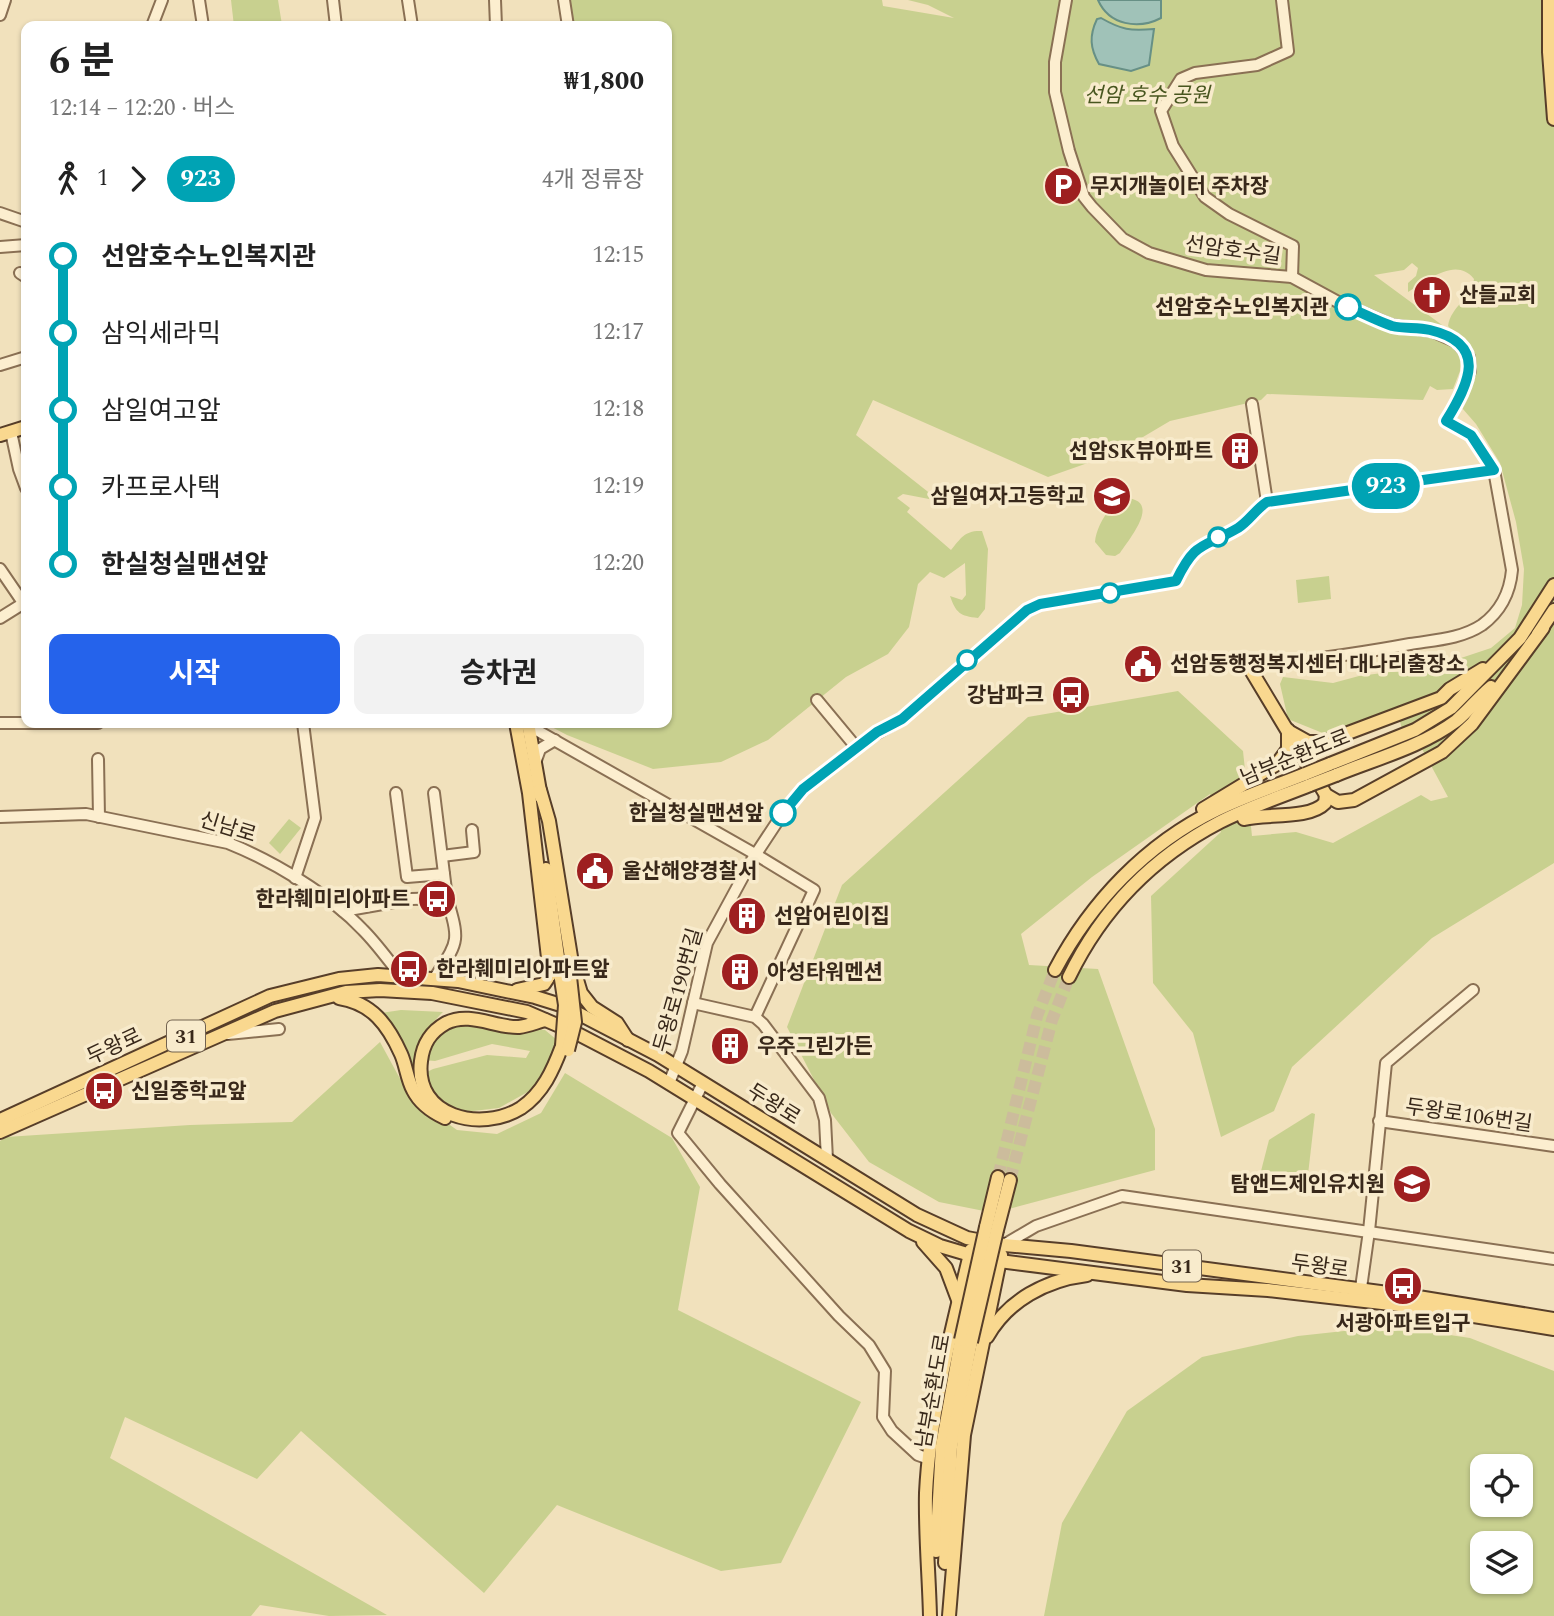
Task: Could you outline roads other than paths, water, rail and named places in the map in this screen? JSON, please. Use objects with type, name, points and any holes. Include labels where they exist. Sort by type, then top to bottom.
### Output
[{"type":"main road","points":[[1549,0],[1549,52],[1554,120]]},
{"type":"main road","name":"남부순환도로","points":[[1333,769],[1415,730],[1451,708],[1520,638],[1554,585]]},
{"type":"main road","name":"남부순환도로","points":[[1055,970],[1090,914],[1146,855],[1206,816],[1333,769],[1420,741],[1457,720],[1511,666],[1543,628],[1554,610]]},
{"type":"main road","points":[[1249,667],[1326,794],[1338,802],[1354,800],[1421,765],[1451,745],[1472,724],[1543,628]]},
{"type":"main road","points":[[1288,730],[1302,740],[1324,742],[1441,698],[1450,689],[1498,658],[1520,638]]},
{"type":"main road","points":[[510,992],[544,984],[550,975],[535,763],[525,728]]},
{"type":"main road","points":[[325,996],[355,1000],[384,1023],[401,1054],[413,1091],[428,1110],[462,1127],[497,1126],[528,1110],[559,1072],[565,1048],[565,978],[525,728]]},
{"type":"main road","points":[[1128,872],[1191,816],[1277,764],[1288,749],[1288,730]]},
{"type":"main road","name":"남부순환도로","points":[[1069,977],[1087,941],[1116,903],[1153,866],[1195,837],[1307,779]]},
{"type":"main road","points":[[535,792],[549,821],[572,962],[581,993],[592,1007],[617,1023],[629,1040]]},
{"type":"main road","points":[[1195,837],[1226,824],[1259,815],[1272,817],[1319,808],[1325,803],[1326,794]]},
{"type":"main road","name":"두왕로","points":[[0,1120],[270,996],[339,979],[378,975],[434,978],[536,997],[564,1006],[676,1066],[931,1223],[974,1240],[1071,1251],[1554,1329]]},
{"type":"main road","name":"두왕로","points":[[0,1132],[275,1011],[346,992],[380,990],[432,993],[527,1012],[611,1050],[909,1231],[940,1246],[970,1256],[1187,1285],[1469,1304],[1554,1319]]},
{"type":"main road","points":[[546,1020],[519,1027],[463,1018],[447,1022],[431,1034],[423,1049],[419,1075],[430,1100],[454,1116],[469,1120],[485,1120],[509,1114],[522,1107],[536,1094],[565,1048]]},
{"type":"main road","name":"남부순환도로","points":[[946,1616],[946,1502],[951,1447],[1004,1178]]},
{"type":"main road","points":[[909,1231],[934,1253],[946,1268],[956,1289],[958,1304]]},
{"type":"main road","points":[[932,1616],[926,1509],[929,1459],[958,1304],[974,1240]]},
{"type":"main road","points":[[971,1344],[989,1310],[1004,1245]]},
{"type":"main road","points":[[971,1344],[991,1330],[1004,1313],[1049,1284],[1072,1277],[1108,1274]]},
{"type":"main road","points":[[958,1304],[967,1291],[977,1290],[988,1299],[989,1310]]},
{"type":"main road","name":"남부순환도로","points":[[932,1616],[939,1474],[945,1419],[971,1344]]},
{"type":"street","points":[[0,15],[5,0]]},
{"type":"street","points":[[154,21],[162,0]]},
{"type":"street","points":[[199,0],[201,21]]},
{"type":"street","points":[[333,0],[335,21]]},
{"type":"street","points":[[408,0],[411,21]]},
{"type":"street","points":[[495,0],[496,21]]},
{"type":"street","points":[[564,0],[567,21]]},
{"type":"street","name":"선암호수길","points":[[1066,0],[1055,62],[1055,92],[1069,151],[1087,201],[1123,239],[1149,253],[1206,270],[1292,277],[1338,302],[1391,325],[1432,331],[1457,342],[1469,357],[1470,371],[1459,400],[1446,421],[1471,435],[1494,470]]},
{"type":"street","points":[[1282,0],[1288,51],[1256,65],[1195,73],[1181,79],[1161,111],[1173,146],[1205,197],[1229,214],[1293,246],[1292,277]]},
{"type":"street","points":[[0,213],[21,220]]},
{"type":"street","points":[[0,247],[21,245]]},
{"type":"street","points":[[0,365],[21,359]]},
{"type":"street","points":[[1249,667],[1340,656],[1470,632],[1497,611],[1506,597],[1512,570],[1494,470],[1267,502],[1252,404]]},
{"type":"street","points":[[5,433],[21,474]]},
{"type":"street","name":"두왕로190번길","points":[[669,1083],[676,1066],[707,943],[755,855],[803,789],[877,732],[902,719],[1027,610],[1040,604],[1176,581],[1188,557],[1196,549],[1240,527],[1267,502]]},
{"type":"street","points":[[0,569],[21,599]]},
{"type":"street","points":[[0,618],[21,607]]},
{"type":"street","points":[[817,700],[856,747]]},
{"type":"street","points":[[0,723],[21,723]]},
{"type":"street","points":[[295,878],[315,818],[304,728]]},
{"type":"street","points":[[533,728],[814,890],[755,1017]]},
{"type":"street","points":[[535,763],[540,749],[555,740]]},
{"type":"street","points":[[98,759],[99,817]]},
{"type":"street","points":[[396,793],[407,877],[444,874]]},
{"type":"street","points":[[434,793],[447,898],[456,928],[456,946],[434,978]]},
{"type":"street","name":"신남로","points":[[0,817],[86,814],[228,843],[272,863],[343,911],[363,930],[401,976]]},
{"type":"street","points":[[442,856],[474,852],[471,830]]},
{"type":"street","points":[[343,911],[411,899],[447,898]]},
{"type":"street","points":[[1360,1296],[1386,1063],[1473,990]]},
{"type":"street","points":[[693,1003],[755,1017],[763,1024],[819,1098],[825,1120],[827,1159]]},
{"type":"street","points":[[218,1035],[279,1029]]},
{"type":"street","points":[[703,1083],[678,1133],[729,1194],[839,1316],[869,1345],[885,1371],[883,1417],[892,1431],[918,1455],[929,1459]]},
{"type":"street","name":"두왕로106번길","points":[[1379,1121],[1554,1146]]},
{"type":"street","points":[[970,1256],[989,1253],[1036,1226],[1122,1196],[1554,1259]]},
{"type":"water","points":[[1098,0],[1161,0],[1161,18],[1143,24],[1125,23],[1109,15]]},
{"type":"water","points":[[1101,18],[1126,29],[1154,29],[1149,65],[1131,71],[1099,64],[1092,47],[1092,36],[1097,19]]},
{"type":"tunnel","points":[[998,1177],[1037,1016],[1055,970]]},
{"type":"tunnel","points":[[1010,1180],[1052,1020],[1069,977]]},
{"type":"place","name":"무지개놀이터 주차장","points":[[1063,186]]},
{"type":"place","name":"산들교회","points":[[1432,295]]},
{"type":"place","name":"선암호수노인복지관","points":[[1348,307]]},
{"type":"place","name":"선암SK뷰아파트","points":[[1240,451]]},
{"type":"place","name":"삼일여자고등학교","points":[[1112,496]]},
{"type":"place","name":"선암동행정복지센터 대나리출장소","points":[[1143,664]]},
{"type":"place","name":"강남파크","points":[[1071,695]]},
{"type":"place","name":"한실청실맨션앞","points":[[783,813]]},
{"type":"place","name":"울산해양경찰서","points":[[595,871]]},
{"type":"place","name":"한라훼미리아파트","points":[[437,899]]},
{"type":"place","name":"선암어린이집","points":[[747,916]]},
{"type":"place","name":"한라훼미리아파트앞","points":[[409,969]]},
{"type":"place","name":"아성타워멘션","points":[[740,972]]},
{"type":"place","name":"우주그린가든","points":[[730,1046]]},
{"type":"place","name":"신일중학교앞","points":[[104,1091]]},
{"type":"place","name":"탐앤드제인유치원","points":[[1412,1184]]},
{"type":"place","name":"서광아파트입구","points":[[1403,1286]]},
{"type":"park label","name":"선암 호수 공원","points":[[1147,95]]}]
